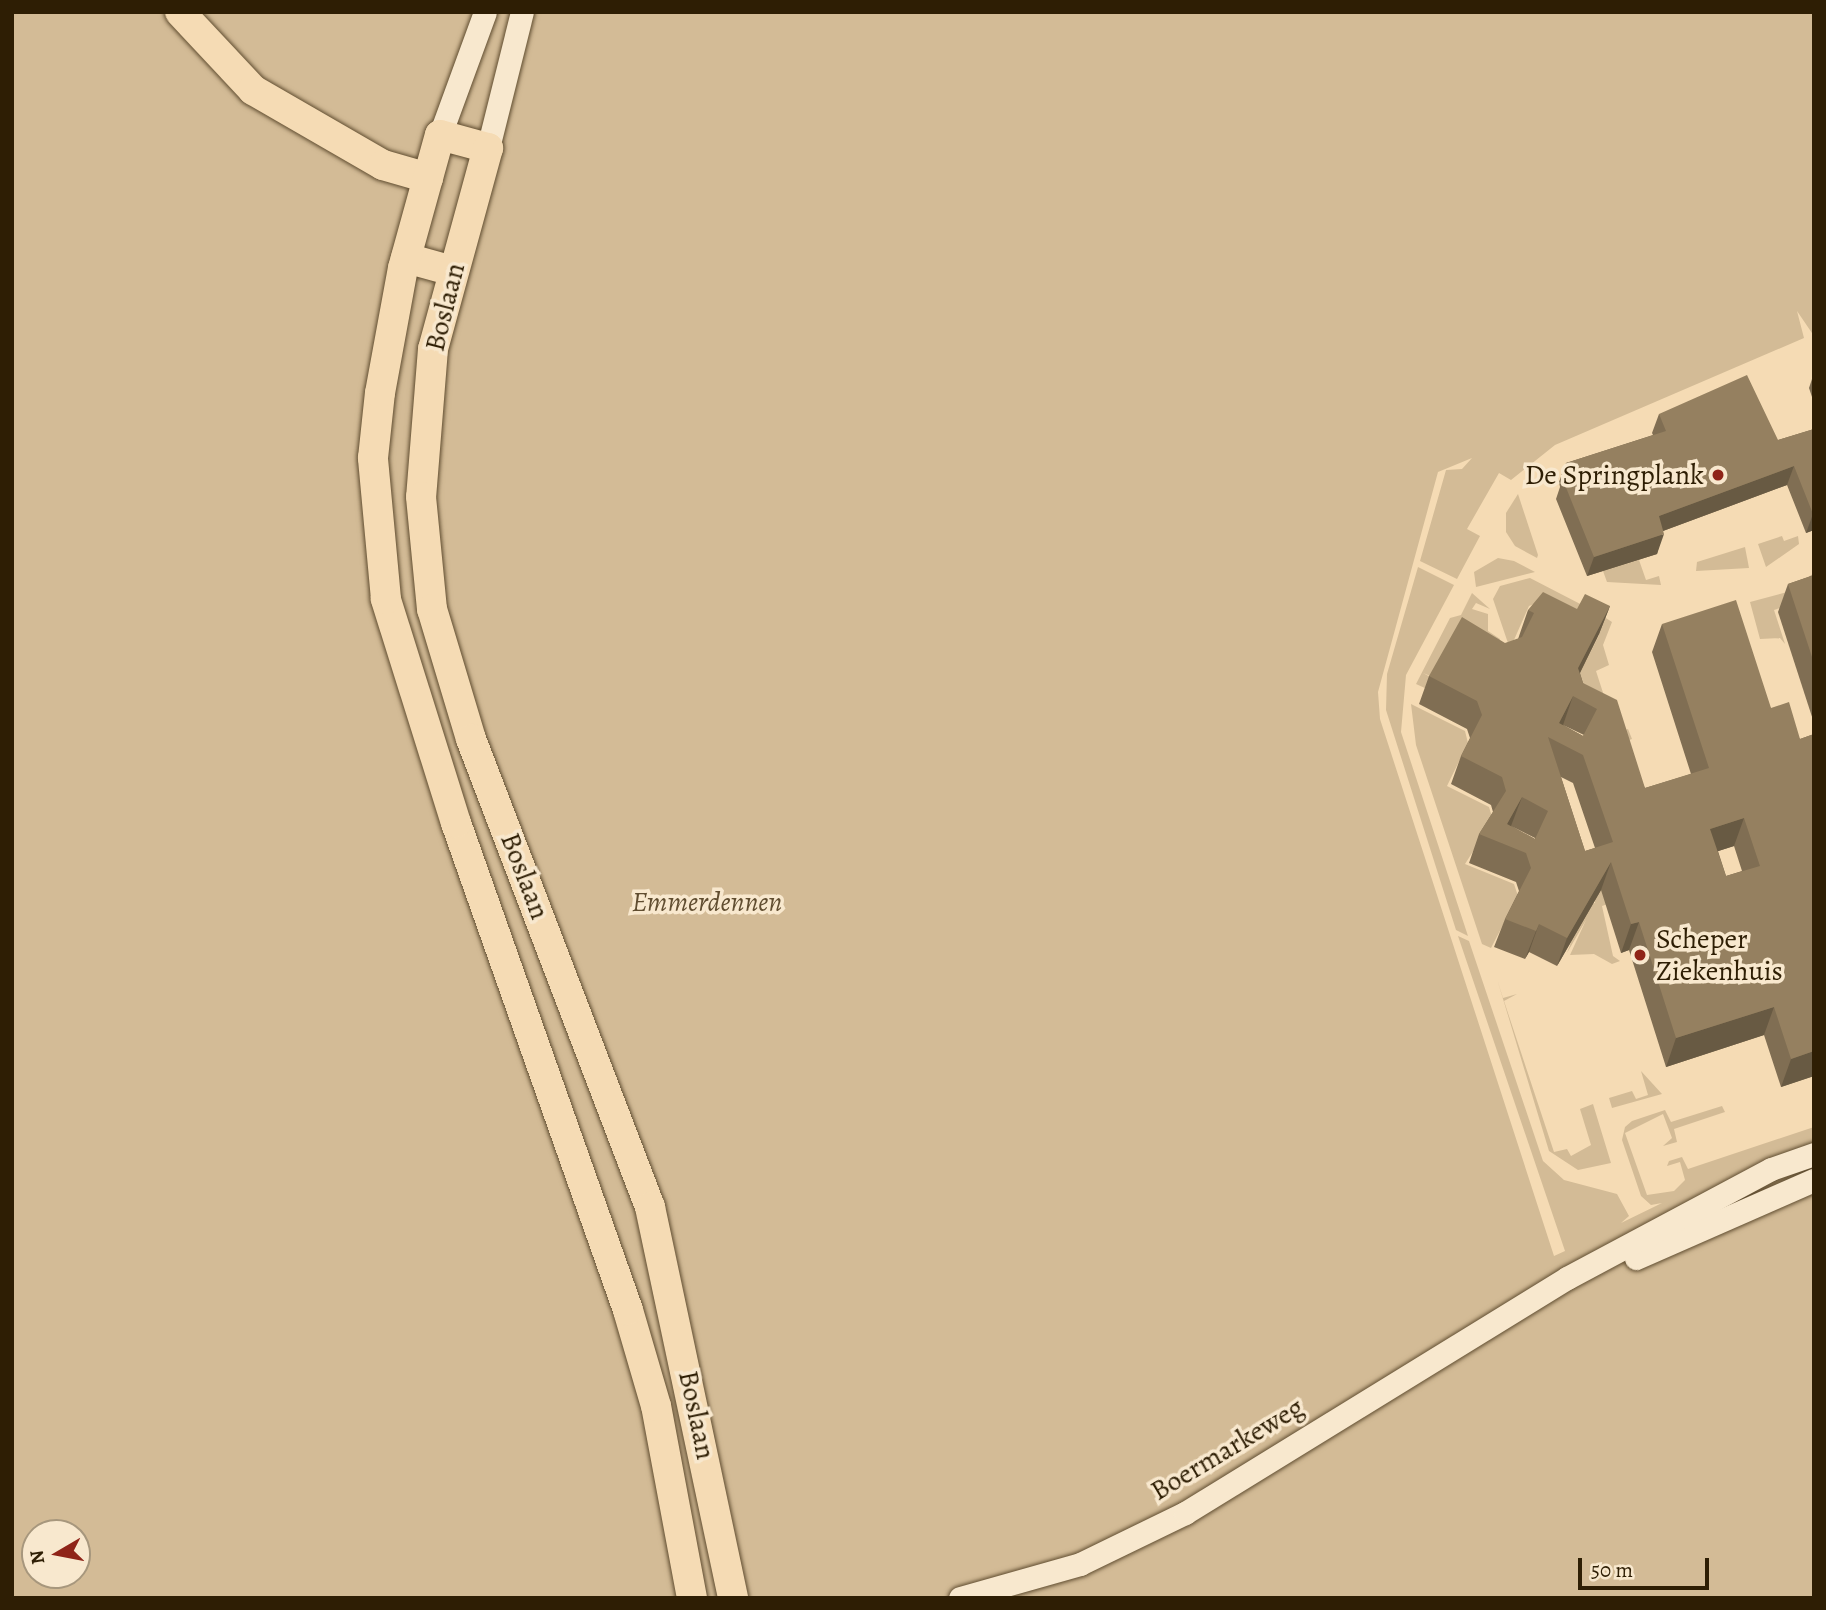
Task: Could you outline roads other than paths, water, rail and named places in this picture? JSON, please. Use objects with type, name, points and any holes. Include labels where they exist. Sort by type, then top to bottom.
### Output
[{"type":"main road","points":[[180,12],[253,90],[365,148],[386,146],[434,157],[488,148]]},
{"type":"main road","name":"Boslaan","points":[[488,148],[433,349],[421,497],[432,609],[471,739],[650,1208],[733,1598]]},
{"type":"main road","name":"Boslaan","points":[[434,157],[406,258],[373,458],[386,599],[456,823],[628,1310],[656,1406],[692,1598]]},
{"type":"main road","points":[[406,258],[453,271]]},
{"type":"street","points":[[434,157],[485,12]]},
{"type":"street","points":[[488,148],[522,12]]},
{"type":"street","name":"Boermarkeweg","points":[[960,1598],[1080,1564],[1185,1513],[1508,1315],[1771,1169],[1814,1154]]},
{"type":"street","name":"Boermarkeweg","points":[[1508,1315],[1814,1180]]},
{"type":"place","name":"De Springplank","points":[[1718,475]]},
{"type":"place","name":"Scheper Ziekenhuis","points":[[1640,955]]},
{"type":"park label","name":"Emmerdennen","points":[[707,902]]}]
